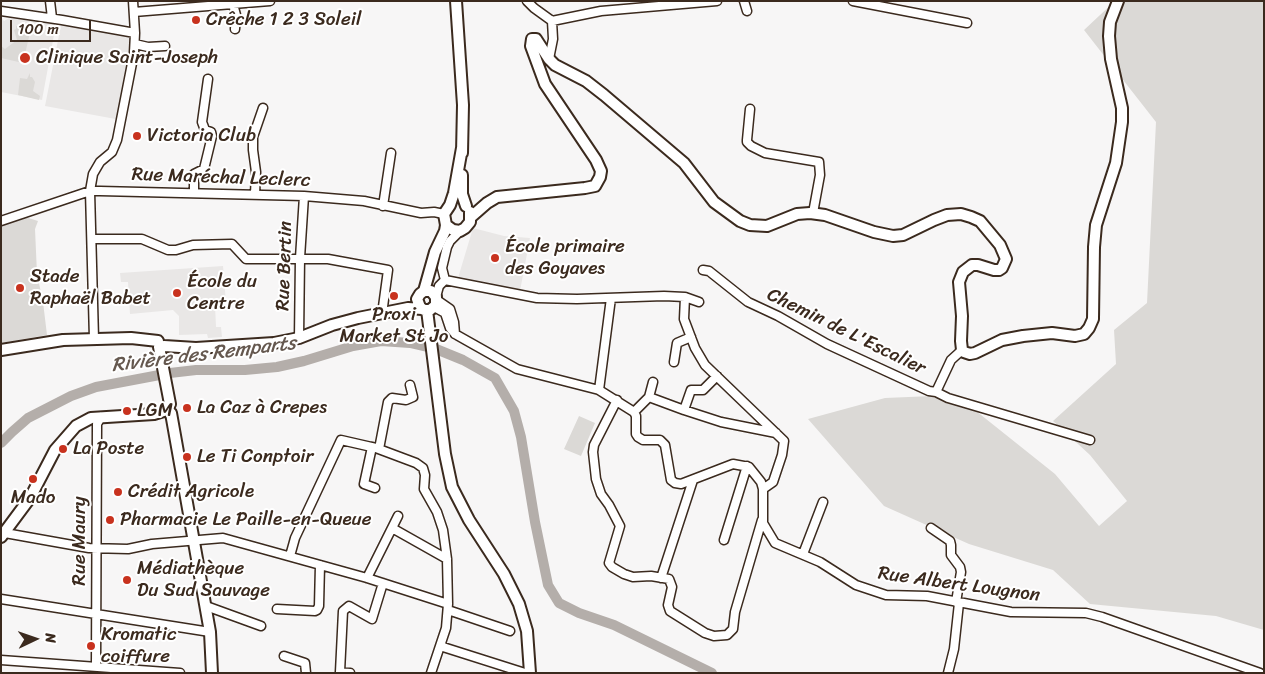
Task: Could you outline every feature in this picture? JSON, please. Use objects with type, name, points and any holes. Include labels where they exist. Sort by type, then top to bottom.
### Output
[{"type":"main road","points":[[442,239],[468,225],[468,211],[462,194],[463,105],[456,1]]},
{"type":"main road","points":[[468,211],[502,196],[591,187],[598,182],[601,171],[600,166],[545,84],[531,46],[532,39],[538,40],[549,59],[562,69],[586,81],[604,95],[684,163],[714,202],[750,226],[768,226],[797,214],[813,213],[826,215],[874,232],[893,236],[908,233],[947,215],[961,214],[980,221],[1000,245],[1006,258],[1002,268],[998,270],[972,265],[963,272],[959,282],[962,350],[970,354],[1002,340],[1029,335],[1052,333],[1075,336],[1084,334],[1093,318],[1096,225],[1116,163],[1122,122],[1122,108],[1111,59],[1109,36],[1110,22],[1118,1]]},
{"type":"main road","points":[[462,148],[458,177],[447,210],[446,225],[442,239],[435,252],[428,280],[429,327],[445,454],[452,487],[469,520],[504,574],[519,604],[527,631],[526,673]]},
{"type":"main road","points":[[447,210],[458,203],[468,211]]},
{"type":"main road","points":[[446,225],[449,228],[460,230]]},
{"type":"main road","points":[[1,350],[35,343],[94,339],[147,339],[161,346],[178,348],[274,343],[298,338],[332,325],[409,308],[429,300]]},
{"type":"main road","points":[[161,346],[169,405],[206,606],[210,632],[212,673]]},
{"type":"main road","points":[[3,535],[30,498],[61,441],[76,426],[84,420],[101,417],[154,414],[169,405]]},
{"type":"street","points":[[50,1],[52,18]]},
{"type":"street","points":[[94,339],[90,191],[93,174],[100,162],[115,147],[135,44],[133,1]]},
{"type":"street","points":[[134,12],[270,1]]},
{"type":"street","points":[[527,1],[552,21]]},
{"type":"street","points":[[552,21],[583,13],[717,1]]},
{"type":"street","points":[[744,1],[747,11]]},
{"type":"street","points":[[853,1],[966,23]]},
{"type":"street","points":[[233,4],[236,15],[234,30]]},
{"type":"street","points":[[1,11],[135,33]]},
{"type":"street","points":[[549,59],[553,39],[552,21]]},
{"type":"street","points":[[135,44],[148,47],[165,46]]},
{"type":"street","points":[[194,192],[194,174],[204,169],[212,136],[211,132],[205,130],[202,122],[208,79]]},
{"type":"street","points":[[255,194],[256,172],[253,137],[263,108]]},
{"type":"street","points":[[750,109],[747,142],[751,146],[765,153],[819,162],[820,180],[813,213]]},
{"type":"street","points":[[383,206],[391,153]]},
{"type":"street","name":"Rue Maréchal Leclerc","points":[[1,221],[90,191],[304,196],[364,201],[421,213],[447,210]]},
{"type":"street","name":"Rue Bertin","points":[[298,338],[304,196]]},
{"type":"street","points":[[445,280],[442,268],[447,247],[460,230]]},
{"type":"street","points":[[92,239],[142,239],[168,250],[176,250],[193,245],[232,244],[246,259],[300,258],[348,262],[388,270],[382,314]]},
{"type":"street","name":"Chemin de L'Escalier","points":[[703,270],[709,270],[748,302],[778,316],[827,344],[912,384],[936,392],[951,360],[962,350]]},
{"type":"street","points":[[445,280],[538,298],[577,300],[685,297],[699,302]]},
{"type":"street","points":[[445,280],[429,300],[445,313],[450,328],[455,334],[523,372],[599,390],[617,400],[634,412],[636,416],[636,434],[638,437],[643,440],[660,440],[665,445],[671,480],[675,483],[681,484],[733,464],[747,466],[755,473],[764,489],[762,518],[734,625],[730,632],[722,636],[705,633],[672,612],[668,605],[672,587],[671,581],[661,578],[630,576],[612,568],[609,563],[620,526],[601,494],[596,479],[593,452],[594,445],[617,400]]},
{"type":"street","points":[[685,297],[684,318],[705,365],[784,441],[782,455],[773,482],[764,489]]},
{"type":"street","points":[[599,390],[610,298]]},
{"type":"street","points":[[674,362],[677,343],[691,337]]},
{"type":"street","points":[[684,410],[691,390],[703,390],[717,376]]},
{"type":"street","points":[[634,412],[649,397],[653,382]]},
{"type":"street","points":[[375,488],[364,484],[388,402],[392,398],[406,400],[413,397],[410,385]]},
{"type":"street","points":[[936,392],[948,398],[1090,440]]},
{"type":"street","points":[[649,397],[720,422],[776,433]]},
{"type":"street","name":"Rue Maury","points":[[96,667],[97,424],[101,417]]},
{"type":"street","points":[[290,556],[295,538],[341,440],[375,448],[416,463],[424,468],[426,475],[424,489],[437,512],[443,530],[447,559],[448,607],[446,628],[430,673]]},
{"type":"street","points":[[724,540],[747,466]]},
{"type":"street","points":[[661,578],[693,480]]},
{"type":"street","points":[[803,554],[823,502]]},
{"type":"street","points":[[368,578],[398,516]]},
{"type":"street","name":"Rue Albert Lougnon","points":[[762,518],[765,528],[776,543],[820,562],[839,576],[886,595],[927,596],[1010,612],[1086,613],[1260,673]]},
{"type":"street","points":[[392,528],[447,559]]},
{"type":"street","points":[[931,528],[950,541],[951,555],[960,567],[961,572],[954,649],[948,673]]},
{"type":"street","points":[[3,535],[89,548],[128,549],[223,538],[368,578],[510,632]]},
{"type":"street","points":[[277,609],[317,610],[319,606],[320,564]]},
{"type":"street","points":[[350,673],[340,672],[343,611],[349,606],[372,619],[383,583]]},
{"type":"street","points":[[1,600],[210,632]]},
{"type":"street","points":[[206,606],[261,626]]},
{"type":"street","points":[[441,644],[443,647],[526,673]]},
{"type":"street","points":[[284,656],[305,663],[306,673]]},
{"type":"street","points":[[1,660],[180,673]]},
{"type":"shaded area","points":[[1115,1],[1264,1],[1264,630],[1216,616],[1090,604],[1053,570],[969,544],[884,506],[808,419],[885,398],[956,395],[1055,474],[1099,526],[1127,501],[1090,455],[1053,421],[1116,364],[1114,330],[1147,303],[1156,122],[1084,30]]},
{"type":"shaded area","name":"Clinique Saint-Joseph","points":[[1,17],[4,21],[9,18],[56,24],[42,100],[1,92]]},
{"type":"shaded area","points":[[62,20],[135,33],[121,120],[45,106]]},
{"type":"shaded area","points":[[16,26],[31,28],[23,63],[1,58],[1,46],[5,49],[17,40],[14,30]]},
{"type":"shaded area","points":[[30,73],[30,77],[35,82],[33,91],[40,96],[39,100],[18,95],[20,78],[27,79]]},
{"type":"shaded area","name":"Stade Raphaël Babet","points":[[25,217],[38,221],[35,229],[37,274],[47,335],[1,343],[1,225]]},
{"type":"shaded area","name":"École primaire des Goyaves","points":[[473,228],[504,236],[530,238],[520,291],[458,278]]},
{"type":"shaded area","name":"École du Centre","points":[[223,266],[226,303],[215,305],[216,327],[221,327],[222,337],[208,338],[207,334],[179,335],[179,316],[173,310],[130,314],[128,282],[121,282],[120,273]]},
{"type":"shaded area","points":[[579,416],[595,423],[581,456],[564,449]]},
{"type":"waterway","name":"Rivière des Remparts","points":[[1,443],[28,418],[71,396],[96,387],[196,370],[245,370],[277,367],[353,346],[381,341],[410,343],[436,349],[463,360],[495,378],[514,411],[521,437],[548,585],[559,603],[579,613],[614,625],[712,673]]},
{"type":"place","name":"Crêche 1 2 3 Soleil","points":[[196,20]]},
{"type":"place","name":"Clinique Saint-Joseph","points":[[25,58]]},
{"type":"place","name":"Victoria Club","points":[[137,136]]},
{"type":"place","name":"École primaire des Goyaves","points":[[495,258]]},
{"type":"place","name":"Stade Raphaël Babet","points":[[20,288]]},
{"type":"place","name":"École du Centre","points":[[177,293]]},
{"type":"place","name":"Proxi Market St Jo","points":[[394,296]]},
{"type":"place","name":"La Caz à Crepes","points":[[187,408]]},
{"type":"place","name":"LGM","points":[[127,411]]},
{"type":"place","name":"La Poste","points":[[63,449]]},
{"type":"place","name":"Le Ti Conptoir","points":[[187,457]]},
{"type":"place","name":"Mado","points":[[33,479]]},
{"type":"place","name":"Crédit Agricole","points":[[118,492]]},
{"type":"place","name":"Pharmacie Le Paille-en-Queue","points":[[110,520]]},
{"type":"place","name":"Médiathèque Du Sud Sauvage","points":[[127,580]]},
{"type":"place","name":"Kromatic coiffure","points":[[91,646]]}]
